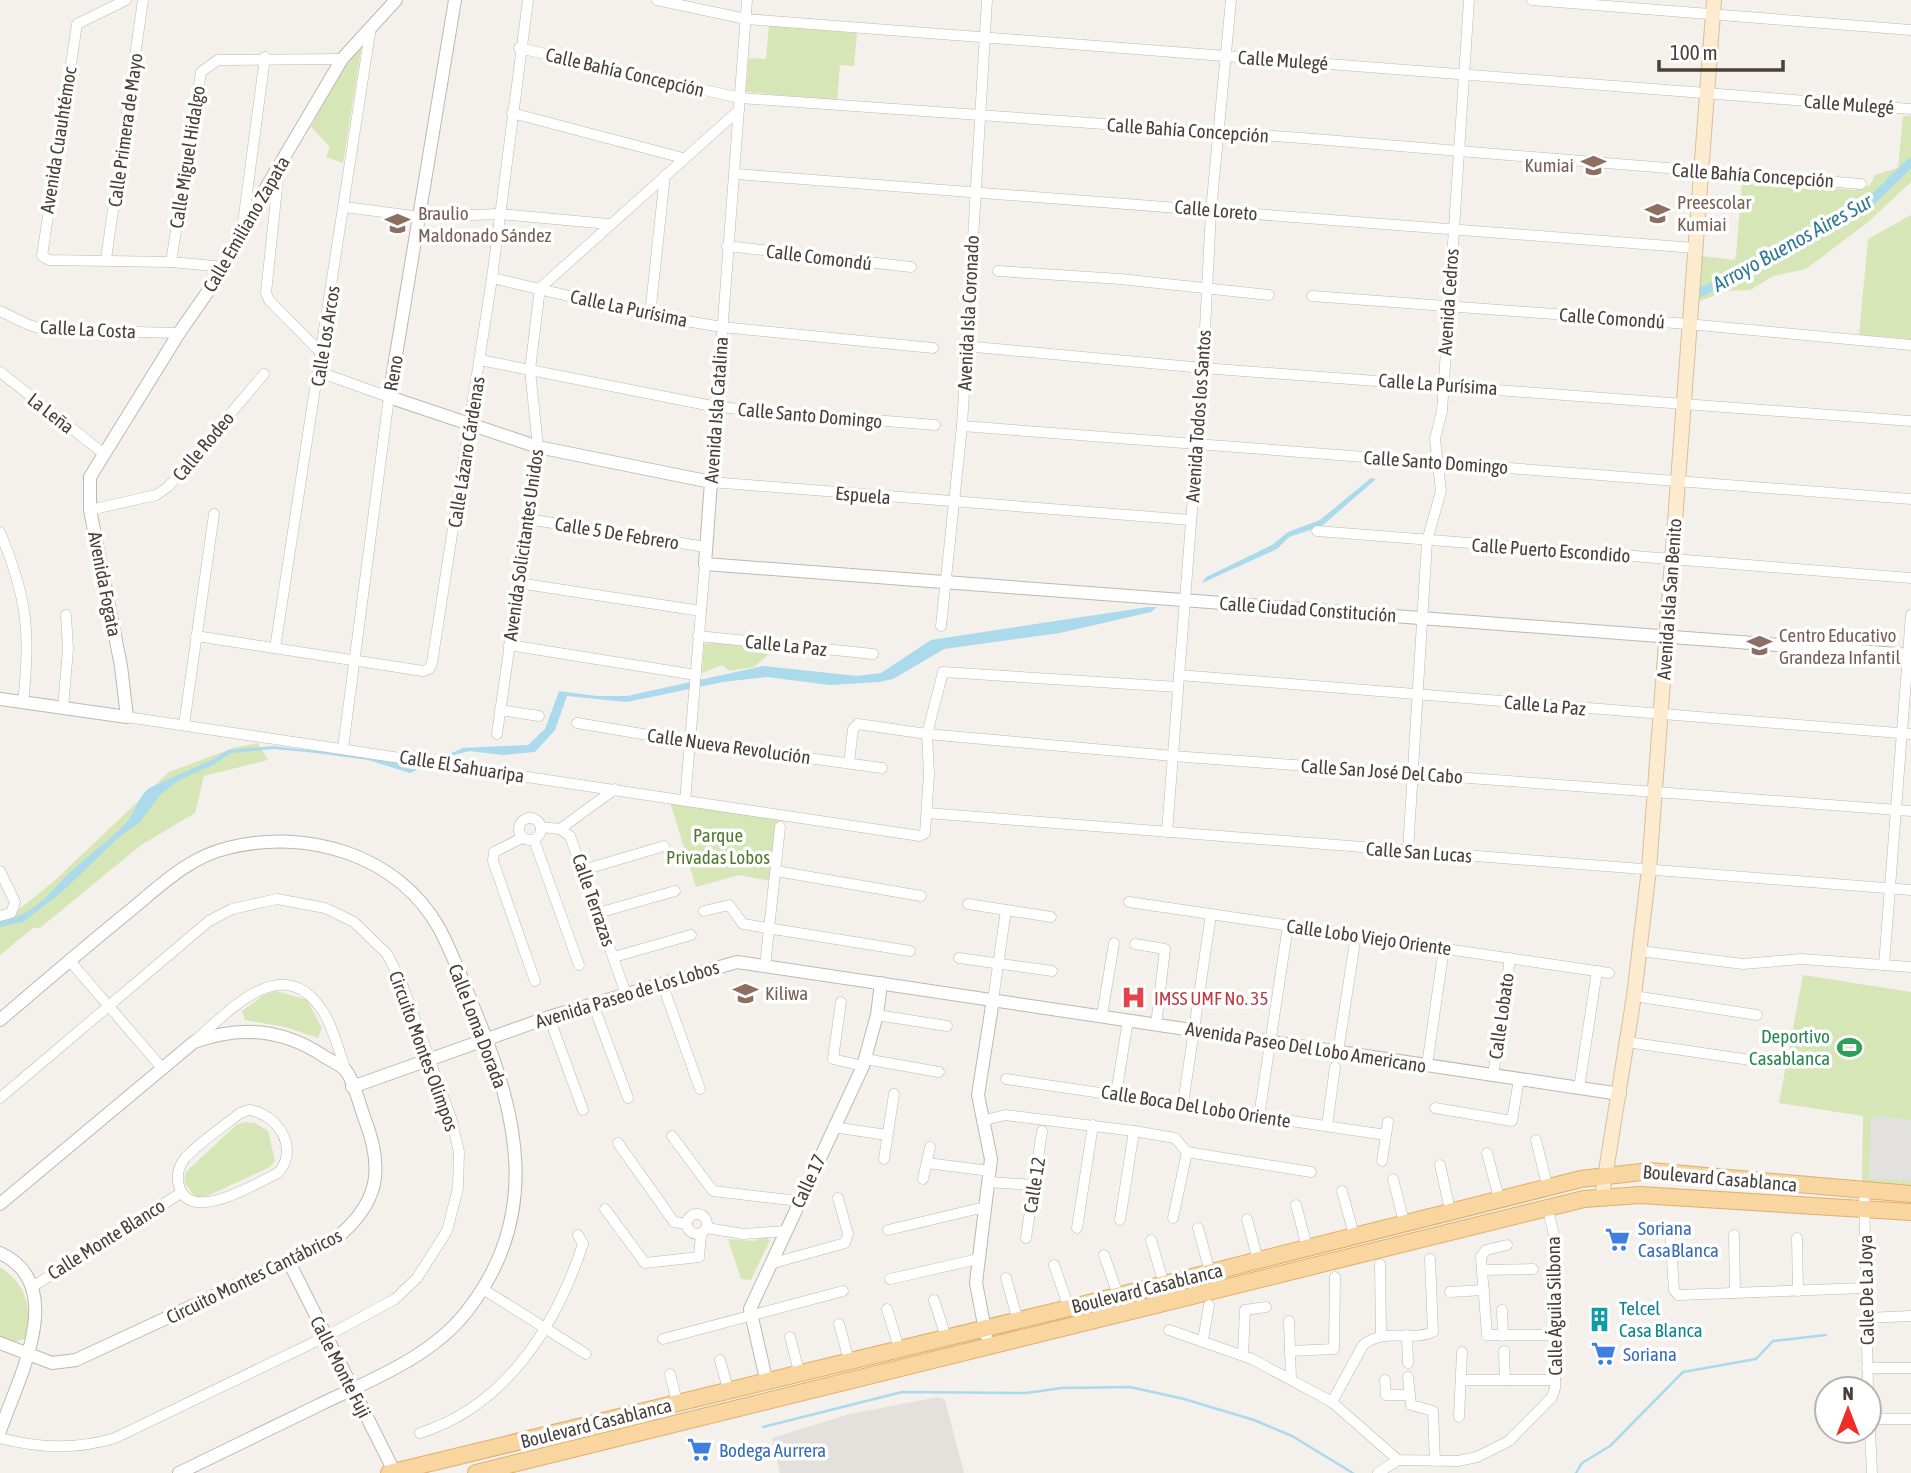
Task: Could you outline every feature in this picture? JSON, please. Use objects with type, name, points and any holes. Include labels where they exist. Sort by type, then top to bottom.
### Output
[{"type":"main road","name":"Avenida Isla San Benito","points":[[1602,1196],[1620,1094],[1649,869],[1713,7]]},
{"type":"main road","name":"Boulevard Casablanca","points":[[393,1472],[799,1371],[1018,1321],[1547,1185],[1606,1174],[1650,1171],[1911,1194]]},
{"type":"main road","name":"Boulevard Casablanca","points":[[476,1473],[1547,1206],[1602,1196],[1640,1195],[1911,1212]]},
{"type":"street","name":"Avenida Cuauhtémoc","points":[[106,259],[49,260],[42,256],[77,24],[126,0]]},
{"type":"street","name":"Calle Primera de Mayo","points":[[106,259],[143,0]]},
{"type":"street","name":"Calle Emiliano Zapata","points":[[103,453],[178,333],[225,267],[243,227],[342,59],[371,24],[396,0]]},
{"type":"street","name":"Reno","points":[[343,748],[389,397],[455,0]]},
{"type":"street","name":"Calle Lázaro Cárdenas","points":[[196,635],[353,661],[423,671],[429,669],[480,360],[519,48],[528,0]]},
{"type":"street","name":"Calle Mulegé","points":[[657,0],[746,19],[1911,108]]},
{"type":"street","name":"Avenida Isla Catalina","points":[[685,802],[717,407],[727,246],[736,174],[747,0]]},
{"type":"street","name":"Avenida Isla Coronado","points":[[941,626],[962,426],[987,0]]},
{"type":"street","name":"Avenida Todos los Santos","points":[[1167,832],[1203,368],[1211,211],[1231,0]]},
{"type":"street","name":"Avenida Cedros","points":[[1408,851],[1425,618],[1427,541],[1441,491],[1442,476],[1437,462],[1435,439],[1442,411],[1469,0]]},
{"type":"street","points":[[1532,0],[1713,7],[1911,30]]},
{"type":"street","name":"Calle Los Arcos","points":[[275,648],[345,207],[371,24]]},
{"type":"street","name":"Calle Bahía Concepción","points":[[519,48],[740,98],[1220,132],[1861,184]]},
{"type":"street","points":[[243,227],[265,57]]},
{"type":"street","name":"Calle Miguel Hidalgo","points":[[171,262],[201,72],[218,60],[265,57],[342,59]]},
{"type":"street","points":[[540,288],[739,110]]},
{"type":"street","points":[[512,113],[683,158]]},
{"type":"street","points":[[280,164],[267,293],[269,300],[321,353]]},
{"type":"street","name":"Calle Loreto","points":[[736,174],[1695,248]]},
{"type":"street","points":[[650,315],[665,175]]},
{"type":"street","points":[[345,207],[421,217],[499,214],[609,224]]},
{"type":"street","name":"Calle Comondú","points":[[727,246],[911,267]]},
{"type":"street","points":[[106,259],[225,267]]},
{"type":"street","points":[[998,271],[1269,295]]},
{"type":"street","name":"Calle La Purísima","points":[[492,278],[650,315],[722,327],[933,348]]},
{"type":"street","name":"Avenida Solicitantes Unidos","points":[[496,734],[538,447],[530,370],[540,288]]},
{"type":"street","name":"Calle Comondú","points":[[1312,296],[1688,324],[1911,345]]},
{"type":"street","name":"Calle La Costa","points":[[0,311],[46,330],[178,333]]},
{"type":"street","name":"Calle La Purísima","points":[[965,346],[1203,368],[1911,421]]},
{"type":"street","name":"Calle Santo Domingo","points":[[480,360],[717,407],[935,425]]},
{"type":"street","name":"La Leña","points":[[0,372],[103,453]]},
{"type":"street","points":[[319,372],[538,447]]},
{"type":"street","name":"Calle Rodeo","points":[[90,510],[156,495],[169,486],[264,374]]},
{"type":"street","name":"Calle Santo Domingo","points":[[962,426],[1911,499]]},
{"type":"street","name":"Espuela","points":[[538,447],[711,482],[1191,520]]},
{"type":"street","name":"Avenida Fogata","points":[[103,453],[90,477],[90,510],[121,667],[127,717]]},
{"type":"street","points":[[184,725],[214,514]]},
{"type":"street","name":"Calle 5 De Febrero","points":[[527,519],[706,547]]},
{"type":"street","name":"Calle Puerto Escondido","points":[[1317,531],[1911,578]]},
{"type":"street","points":[[0,532],[5,556],[28,622],[29,651],[23,702]]},
{"type":"street","name":"Calle Ciudad Constitución","points":[[705,564],[1910,655]]},
{"type":"street","points":[[518,583],[701,611]]},
{"type":"street","points":[[63,708],[68,649],[66,615]]},
{"type":"street","points":[[1884,965],[1896,810],[1906,733],[1911,615]]},
{"type":"street","name":"Calle La Paz","points":[[698,636],[873,654]]},
{"type":"street","points":[[509,645],[696,677]]},
{"type":"street","points":[[927,813],[927,734],[941,674],[946,671],[1178,687]]},
{"type":"street","name":"Calle La Paz","points":[[1179,675],[1906,733]]},
{"type":"street","name":"Calle El Sahuaripa","points":[[0,699],[923,836],[927,813]]},
{"type":"street","points":[[500,710],[539,716]]},
{"type":"street","name":"Calle Nueva Revolución","points":[[577,723],[691,742],[882,768]]},
{"type":"street","name":"Calle San José Del Cabo","points":[[849,764],[855,726],[1173,756],[1911,811]]},
{"type":"street","points":[[541,827],[560,829],[615,789]]},
{"type":"street","name":"Calle San Lucas","points":[[927,813],[1911,890]]},
{"type":"street","points":[[522,838],[518,828],[523,819],[534,818],[541,827],[540,834],[534,839],[522,838],[494,852],[493,861],[535,981]]},
{"type":"street","points":[[765,966],[780,827]]},
{"type":"street","name":"Calle Terrazas","points":[[560,829],[570,836],[626,993]]},
{"type":"street","points":[[534,839],[579,965]]},
{"type":"street","name":"Calle Loma Dorada","points":[[0,1020],[181,869],[201,857],[257,842],[313,842],[344,850],[370,863],[399,882],[419,903],[438,926],[486,1038],[511,1114],[517,1165],[511,1226],[483,1289],[465,1314],[425,1351],[179,1473]]},
{"type":"street","points":[[583,870],[664,846]]},
{"type":"street","points":[[0,871],[15,902],[11,913],[0,916]]},
{"type":"street","points":[[776,871],[921,896]]},
{"type":"street","points":[[598,914],[675,891]]},
{"type":"street","name":"Circuito Montes Olimpos","points":[[0,1098],[209,921],[257,902],[296,902],[325,908],[354,922],[387,954],[401,981],[430,1059],[451,1118],[459,1152],[458,1188],[447,1231],[417,1278],[395,1299],[325,1337],[105,1441],[53,1447],[31,1446],[0,1438]]},
{"type":"street","name":"Calle Lobo Viejo Oriente","points":[[1129,902],[1609,973]]},
{"type":"street","points":[[968,904],[1051,917]]},
{"type":"street","points":[[704,911],[729,905],[740,923],[909,951]]},
{"type":"street","points":[[989,1346],[976,1290],[990,1153],[978,1095],[1006,910]]},
{"type":"street","points":[[1183,1104],[1211,914]]},
{"type":"street","points":[[1259,1116],[1288,926]]},
{"type":"street","points":[[614,957],[691,935]]},
{"type":"street","points":[[1338,1052],[1356,935]]},
{"type":"street","points":[[1102,1016],[1114,943]]},
{"type":"street","points":[[1136,944],[1166,949],[1156,1024]]},
{"type":"street","points":[[1427,1065],[1444,948]]},
{"type":"street","points":[[1640,951],[1743,964],[1801,959],[1911,967]]},
{"type":"street","points":[[959,958],[1052,971]]},
{"type":"street","name":"Calle Lobato","points":[[1493,1075],[1510,958]]},
{"type":"street","points":[[69,960],[162,1068]]},
{"type":"street","name":"Avenida Paseo de Los Lobos","points":[[352,1087],[549,1017],[731,962],[993,1000]]},
{"type":"street","points":[[1579,1088],[1597,971]]},
{"type":"street","points":[[662,983],[700,1089]]},
{"type":"street","name":"Calle 17","points":[[750,1317],[750,1309],[770,1264],[864,1062],[877,1015],[881,983]]},
{"type":"street","name":"Circuito Montes Cantábricos","points":[[0,1204],[258,988],[274,985],[294,987],[323,1010],[376,1155],[373,1192],[351,1227],[334,1240],[76,1360],[52,1363],[0,1343]]},
{"type":"street","points":[[1634,996],[1757,1014]]},
{"type":"street","name":"Avenida Paseo Del Lobo Americano","points":[[993,1000],[1620,1094]]},
{"type":"street","points":[[841,1002],[833,1059],[939,1072]]},
{"type":"street","points":[[593,1003],[628,1098]]},
{"type":"street","points":[[877,1015],[947,1026]]},
{"type":"street","points":[[549,1017],[583,1110]]},
{"type":"street","points":[[1116,1094],[1128,1020]]},
{"type":"street","name":"Circuito Montes Cantábricos","points":[[194,1042],[213,1035],[253,1030],[282,1034],[306,1044],[346,1071]]},
{"type":"street","points":[[1627,1042],[1757,1061]]},
{"type":"street","points":[[1327,1126],[1335,1067]]},
{"type":"street","name":"Calle Boca Del Lobo Oriente","points":[[1006,1079],[1386,1135]]},
{"type":"street","points":[[1435,1108],[1512,1121],[1519,1079]]},
{"type":"street","points":[[884,1159],[894,1094]]},
{"type":"street","name":"Calle Monte Blanco","points":[[260,1112],[281,1129],[287,1156],[278,1173],[215,1202],[193,1202],[181,1193],[176,1173],[185,1158],[240,1113],[260,1112]]},
{"type":"street","points":[[982,1121],[1005,1115],[1134,1131],[1175,1138],[1187,1152],[1311,1172]]},
{"type":"street","points":[[1382,1161],[1388,1122]]},
{"type":"street","points":[[1077,1228],[1093,1125]]},
{"type":"street","points":[[833,1127],[887,1135]]},
{"type":"street","points":[[1120,1220],[1134,1131]]},
{"type":"street","name":"Calle 12","points":[[1026,1238],[1042,1132]]},
{"type":"street","points":[[673,1136],[713,1191],[799,1200]]},
{"type":"street","points":[[1536,1140],[1547,1185]]},
{"type":"street","points":[[618,1143],[674,1222],[687,1224]]},
{"type":"street","points":[[923,1179],[930,1147]]},
{"type":"street","points":[[1173,1218],[1187,1152]]},
{"type":"street","points":[[1487,1153],[1499,1198]]},
{"type":"street","points":[[927,1163],[1034,1185]]},
{"type":"street","points":[[1440,1165],[1450,1210]]},
{"type":"street","points":[[1392,1179],[1404,1222]]},
{"type":"street","points":[[1342,1191],[1354,1235]]},
{"type":"street","name":"Calle De La Joya","points":[[1864,1191],[1867,1375]]},
{"type":"street","name":"Calle Monte Blanco","points":[[32,1287],[181,1193]]},
{"type":"street","points":[[770,1264],[848,1240],[838,1198]]},
{"type":"street","points":[[1296,1205],[1307,1247]]},
{"type":"street","name":"Calle Águila Silbona","points":[[1398,1460],[1458,1461],[1477,1457],[1509,1441],[1552,1397],[1555,1380],[1555,1235],[1547,1206]]},
{"type":"street","points":[[888,1230],[985,1207]]},
{"type":"street","points":[[605,1209],[645,1263],[699,1257],[704,1231],[705,1218],[699,1214],[690,1217],[687,1224],[690,1232],[704,1231],[743,1234],[786,1231]]},
{"type":"street","points":[[1247,1219],[1258,1260]]},
{"type":"street","points":[[1198,1228],[1210,1272]]},
{"type":"street","points":[[1670,1231],[1675,1293],[1864,1288]]},
{"type":"street","points":[[420,1433],[450,1423],[492,1393],[526,1358],[546,1329],[573,1275],[583,1244],[578,1235]]},
{"type":"street","points":[[1734,1235],[1735,1293]]},
{"type":"street","points":[[1797,1238],[1798,1291]]},
{"type":"street","points":[[1152,1240],[1164,1283]]},
{"type":"street","points":[[1507,1245],[1483,1253],[1488,1335],[1555,1335]]},
{"type":"street","points":[[0,1253],[21,1270],[32,1287],[37,1307],[35,1330],[0,1431]]},
{"type":"street","points":[[1104,1255],[1118,1295]]},
{"type":"street","points":[[890,1279],[978,1259]]},
{"type":"street","points":[[1332,1402],[1363,1345],[1381,1334],[1433,1332],[1430,1259]]},
{"type":"street","name":"Calle Monte Fuji","points":[[289,1262],[393,1472]]},
{"type":"street","points":[[1380,1264],[1381,1334]]},
{"type":"street","points":[[1054,1265],[1069,1308]]},
{"type":"street","points":[[1482,1270],[1534,1269]]},
{"type":"street","points":[[1290,1351],[1334,1349],[1335,1277]]},
{"type":"street","points":[[1006,1278],[1018,1321]]},
{"type":"street","points":[[483,1289],[586,1354]]},
{"type":"street","points":[[1450,1292],[1484,1290]]},
{"type":"street","points":[[663,1339],[843,1291]]},
{"type":"street","points":[[934,1300],[946,1337]]},
{"type":"street","points":[[1203,1340],[1209,1305]]},
{"type":"street","points":[[1243,1355],[1245,1310],[1266,1307]]},
{"type":"street","points":[[887,1309],[899,1348]]},
{"type":"street","points":[[1502,1310],[1503,1336]]},
{"type":"street","points":[[1866,1318],[1911,1316]]},
{"type":"street","points":[[750,1317],[766,1379]]},
{"type":"street","points":[[1289,1321],[1291,1379]]},
{"type":"street","points":[[839,1324],[849,1360]]},
{"type":"street","points":[[1169,1330],[1243,1355],[1332,1402],[1398,1460],[1380,1471]]},
{"type":"street","points":[[1407,1335],[1408,1363]]},
{"type":"street","points":[[790,1337],[799,1371]]},
{"type":"street","points":[[1504,1351],[1505,1380]]},
{"type":"street","points":[[1459,1417],[1462,1352]]},
{"type":"street","points":[[720,1360],[728,1389]]},
{"type":"street","points":[[1867,1368],[1911,1367]]},
{"type":"street","points":[[670,1374],[677,1402]]},
{"type":"street","points":[[1408,1377],[1413,1407],[1433,1411],[1435,1461]]},
{"type":"street","points":[[1385,1380],[1386,1395],[1409,1395]]},
{"type":"street","points":[[1461,1380],[1555,1380]]},
{"type":"street","points":[[1883,1419],[1911,1419]]},
{"type":"street","points":[[1870,1445],[1872,1473]]},
{"type":"shaded area","points":[[1879,1116],[1911,1120],[1911,1181],[1869,1179],[1871,1119]]},
{"type":"shaded area","points":[[938,1397],[945,1400],[964,1473],[780,1473],[772,1438],[850,1414]]},
{"type":"green space","points":[[769,25],[857,33],[854,66],[840,65],[837,100],[746,92],[749,58],[766,59]]},
{"type":"green space","points":[[362,44],[343,163],[326,157],[330,147],[311,127],[346,61]]},
{"type":"green space","points":[[1903,116],[1911,116],[1911,182],[1868,222],[1806,269],[1773,276],[1750,290],[1725,291],[1698,302],[1702,256],[1734,260],[1736,256],[1742,181],[1855,190],[1870,185],[1875,175],[1898,168]]},
{"type":"green space","points":[[1911,215],[1911,339],[1859,335],[1868,239]]},
{"type":"green space","points":[[734,641],[769,654],[754,667],[729,671],[722,665],[702,673],[704,644]]},
{"type":"green space","points":[[258,743],[268,760],[204,776],[195,813],[141,845],[40,928],[33,928],[0,955],[0,918],[13,914],[52,883],[169,772],[233,748]]},
{"type":"green space","name":"Parque Privadas Lobos","points":[[670,802],[779,820],[771,881],[739,875],[696,887]]},
{"type":"green space","name":"Deportivo Casablanca","points":[[1803,975],[1911,992],[1911,1185],[1862,1182],[1863,1116],[1779,1103]]},
{"type":"green space","points":[[276,991],[307,1000],[322,1028],[318,1038],[286,1027],[245,1020],[242,1011],[264,995]]},
{"type":"green space","points":[[255,1123],[268,1131],[275,1161],[268,1168],[205,1197],[195,1197],[184,1182],[186,1172],[236,1125]]},
{"type":"green space","points":[[766,1237],[770,1240],[751,1280],[741,1279],[728,1239],[753,1241]]},
{"type":"green space","points":[[0,1267],[16,1281],[27,1307],[27,1338],[14,1342],[0,1337]]},
{"type":"water","points":[[1371,478],[1376,479],[1322,526],[1289,537],[1277,549],[1202,583],[1206,577],[1272,545],[1288,532],[1320,520]]},
{"type":"water","points":[[1157,607],[1151,612],[1060,633],[944,649],[893,679],[879,682],[830,685],[767,677],[723,682],[627,702],[567,696],[555,730],[535,752],[503,755],[469,751],[436,760],[463,748],[528,745],[545,729],[559,691],[597,696],[627,696],[763,666],[857,676],[881,673],[931,640]]},
{"type":"water","points":[[273,746],[369,757],[421,768],[410,773],[368,760],[274,749],[231,753],[213,765],[179,780],[161,794],[139,823],[118,838],[63,891],[23,922],[0,927],[0,921],[14,918],[35,907],[115,834],[129,819],[149,788],[228,750]]},
{"type":"waterway","name":"Arroyo Buenos Aires Sur","points":[[1701,292],[1822,233],[1866,206],[1911,162]]},
{"type":"waterway","points":[[1576,1473],[1582,1463],[1610,1446],[1683,1372],[1756,1359],[1773,1341],[1826,1335]]},
{"type":"waterway","points":[[763,1427],[902,1392],[1026,1393],[1062,1388],[1130,1387],[1184,1399],[1254,1420],[1292,1436],[1353,1473]]},
{"type":"place","name":"Kumiai","points":[[1594,165]]},
{"type":"place","name":"Preescolar Kumiai","points":[[1657,213]]},
{"type":"place","name":"Braulio Maldonado Sández","points":[[398,224]]},
{"type":"place","name":"Centro Educativo Grandeza Infantil","points":[[1759,646]]},
{"type":"place","name":"Kiliwa","points":[[745,993]]},
{"type":"place","name":"IMSS UMF No. 35","points":[[1134,998]]},
{"type":"place","name":"Deportivo Casablanca","points":[[1850,1047]]},
{"type":"place","name":"Soriana CasaBlanca","points":[[1618,1239]]},
{"type":"place","name":"Telcel Casa Blanca","points":[[1599,1319]]},
{"type":"place","name":"Soriana","points":[[1603,1354]]},
{"type":"place","name":"Bodega Aurrera","points":[[699,1450]]}]
